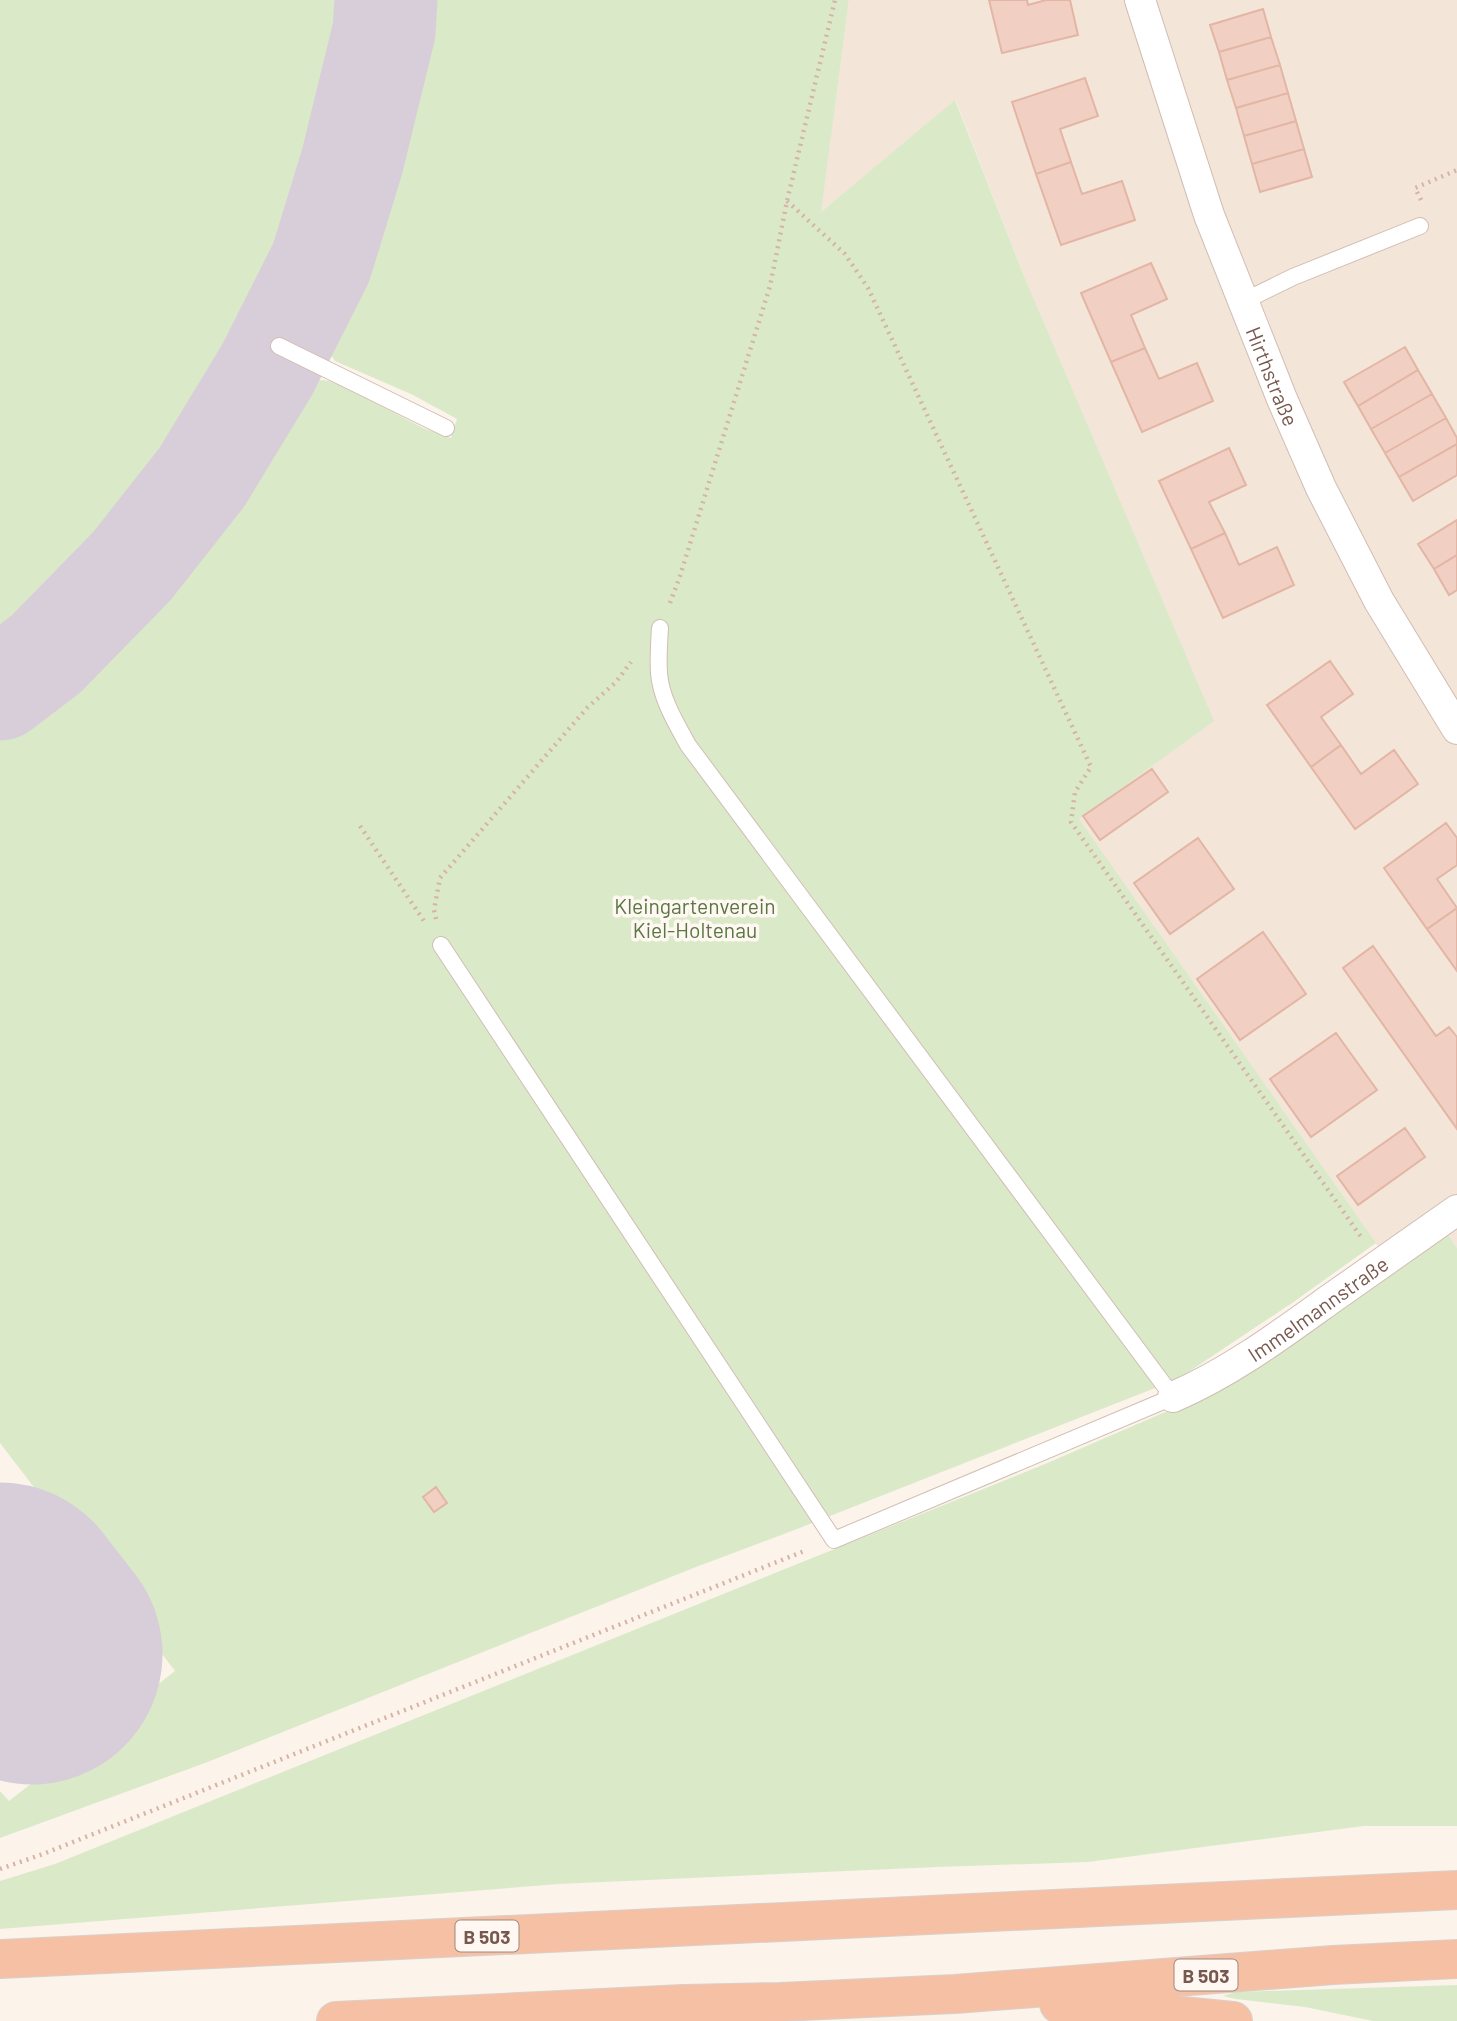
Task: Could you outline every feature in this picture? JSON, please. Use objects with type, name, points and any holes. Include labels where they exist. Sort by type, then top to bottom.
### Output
[{"type":"highway","name":"B 503","points":[[0,1959],[1457,1890]]},
{"type":"highway","name":"B 503","points":[[336,2021],[956,1994],[1333,1965],[1457,1959]]},
{"type":"highway","points":[[956,1994],[1233,2021]]},
{"type":"street","name":"Hirthstraße","points":[[1140,0],[1209,215],[1242,302],[1321,488],[1379,601],[1457,729]]},
{"type":"street","name":"Immelmannstraße","points":[[1173,1397],[1191,1390],[1277,1338],[1457,1210]]},
{"type":"lane","points":[[1242,302],[1293,277],[1420,226]]},
{"type":"lane","points":[[279,346],[446,428]]},
{"type":"lane","points":[[440,945],[834,1540],[1173,1397],[688,745],[662,691],[659,673],[660,628]]},
{"type":"path","points":[[440,945],[434,910],[440,878],[660,628],[680,576],[771,286],[787,201],[835,0]]},
{"type":"path","points":[[1420,226],[1430,222],[1415,188],[1457,170]]},
{"type":"path","points":[[787,201],[845,254],[867,288],[1091,767],[1075,792],[1071,822],[1380,1264]]},
{"type":"path","points":[[360,826],[440,945]]},
{"type":"path","points":[[0,1869],[834,1540]]},
{"type":"shaded area","points":[[849,0],[1457,0],[1457,1248],[1447,1235],[1396,1272],[1078,819],[1026,281],[956,101],[820,213]]},
{"type":"green space","points":[[0,0],[349,0],[348,18],[315,167],[259,304],[169,462],[113,529],[33,613],[0,639]]},
{"type":"green space","name":"Kleingartenverein Kiel-Holtenau","points":[[418,0],[849,0],[821,212],[955,100],[1026,281],[1214,721],[1079,819],[1376,1243],[1178,1379],[205,1763],[0,1838],[0,1791],[9,1801],[175,1671],[0,1443],[0,731],[86,663],[147,602],[217,517],[302,383],[323,380],[336,382],[423,428],[451,438],[457,419],[413,395],[335,361],[323,343],[378,201],[412,81]]},
{"type":"green space","points":[[1448,1235],[1457,1248],[1457,1826],[1364,1826],[1088,1862],[559,1884],[0,1929],[0,1881],[55,1864],[1045,1464],[1202,1396],[1336,1312]]},
{"type":"green space","points":[[1457,1985],[1457,2021],[1373,2021],[1305,2007],[1223,1996],[1235,1992]]},
{"type":"building","points":[[989,0],[1027,0],[1028,5],[1046,0],[1070,0],[1078,35],[1002,53]]},
{"type":"building","points":[[1263,9],[1271,37],[1219,52],[1210,25]]},
{"type":"building","points":[[1271,37],[1280,65],[1227,80],[1219,52]]},
{"type":"building","points":[[1280,65],[1288,93],[1236,108],[1227,80]]},
{"type":"building","points":[[1085,78],[1098,116],[1060,129],[1071,162],[1036,174],[1012,102]]},
{"type":"building","points":[[1288,93],[1296,121],[1244,136],[1236,108]]},
{"type":"building","points":[[1296,121],[1304,149],[1252,164],[1244,136]]},
{"type":"building","points":[[1304,149],[1312,177],[1260,192],[1252,164]]},
{"type":"building","points":[[1071,162],[1082,194],[1122,181],[1135,220],[1061,245],[1036,174]]},
{"type":"building","points":[[1151,263],[1167,299],[1131,315],[1145,348],[1111,362],[1081,293]]},
{"type":"building","points":[[1405,347],[1418,370],[1358,406],[1344,382]]},
{"type":"building","points":[[1145,348],[1159,379],[1197,363],[1213,401],[1142,432],[1111,362]]},
{"type":"building","points":[[1418,370],[1432,394],[1371,429],[1358,406]]},
{"type":"building","points":[[1432,394],[1446,418],[1385,453],[1371,429]]},
{"type":"building","points":[[1446,418],[1457,438],[1457,444],[1399,477],[1385,453]]},
{"type":"building","points":[[1457,444],[1457,475],[1413,501],[1399,477]]},
{"type":"building","points":[[1229,448],[1246,485],[1209,502],[1225,533],[1191,549],[1159,481]]},
{"type":"building","points":[[1457,520],[1457,555],[1434,569],[1418,544]]},
{"type":"building","points":[[1225,533],[1239,565],[1277,547],[1294,585],[1223,618],[1191,549]]},
{"type":"building","points":[[1457,555],[1457,590],[1449,595],[1434,569]]},
{"type":"building","points":[[1330,661],[1353,694],[1321,717],[1341,745],[1311,767],[1267,705]]},
{"type":"building","points":[[1341,745],[1361,774],[1394,750],[1418,784],[1355,829],[1311,767]]},
{"type":"building","points":[[1152,769],[1168,792],[1100,840],[1083,816]]},
{"type":"building","points":[[1446,823],[1457,838],[1457,865],[1437,879],[1457,908],[1427,929],[1384,868]]},
{"type":"building","points":[[1198,838],[1234,889],[1170,934],[1134,883]]},
{"type":"building","points":[[1457,908],[1457,971],[1427,929]]},
{"type":"building","points":[[1263,932],[1306,994],[1240,1040],[1197,979]]},
{"type":"building","points":[[1373,946],[1436,1036],[1449,1027],[1457,1037],[1457,1129],[1343,968]]},
{"type":"building","points":[[1336,1033],[1377,1090],[1311,1137],[1270,1079]]},
{"type":"building","points":[[1405,1128],[1425,1157],[1358,1205],[1337,1176]]},
{"type":"building","points":[[436,1487],[447,1503],[434,1512],[423,1497]]},
{"type":"taxiway","points":[[0,689],[46,654],[132,566],[202,477],[267,370],[321,263],[352,162],[384,31],[386,0]]},
{"type":"runway","points":[[0,1613],[32,1654]]}]
